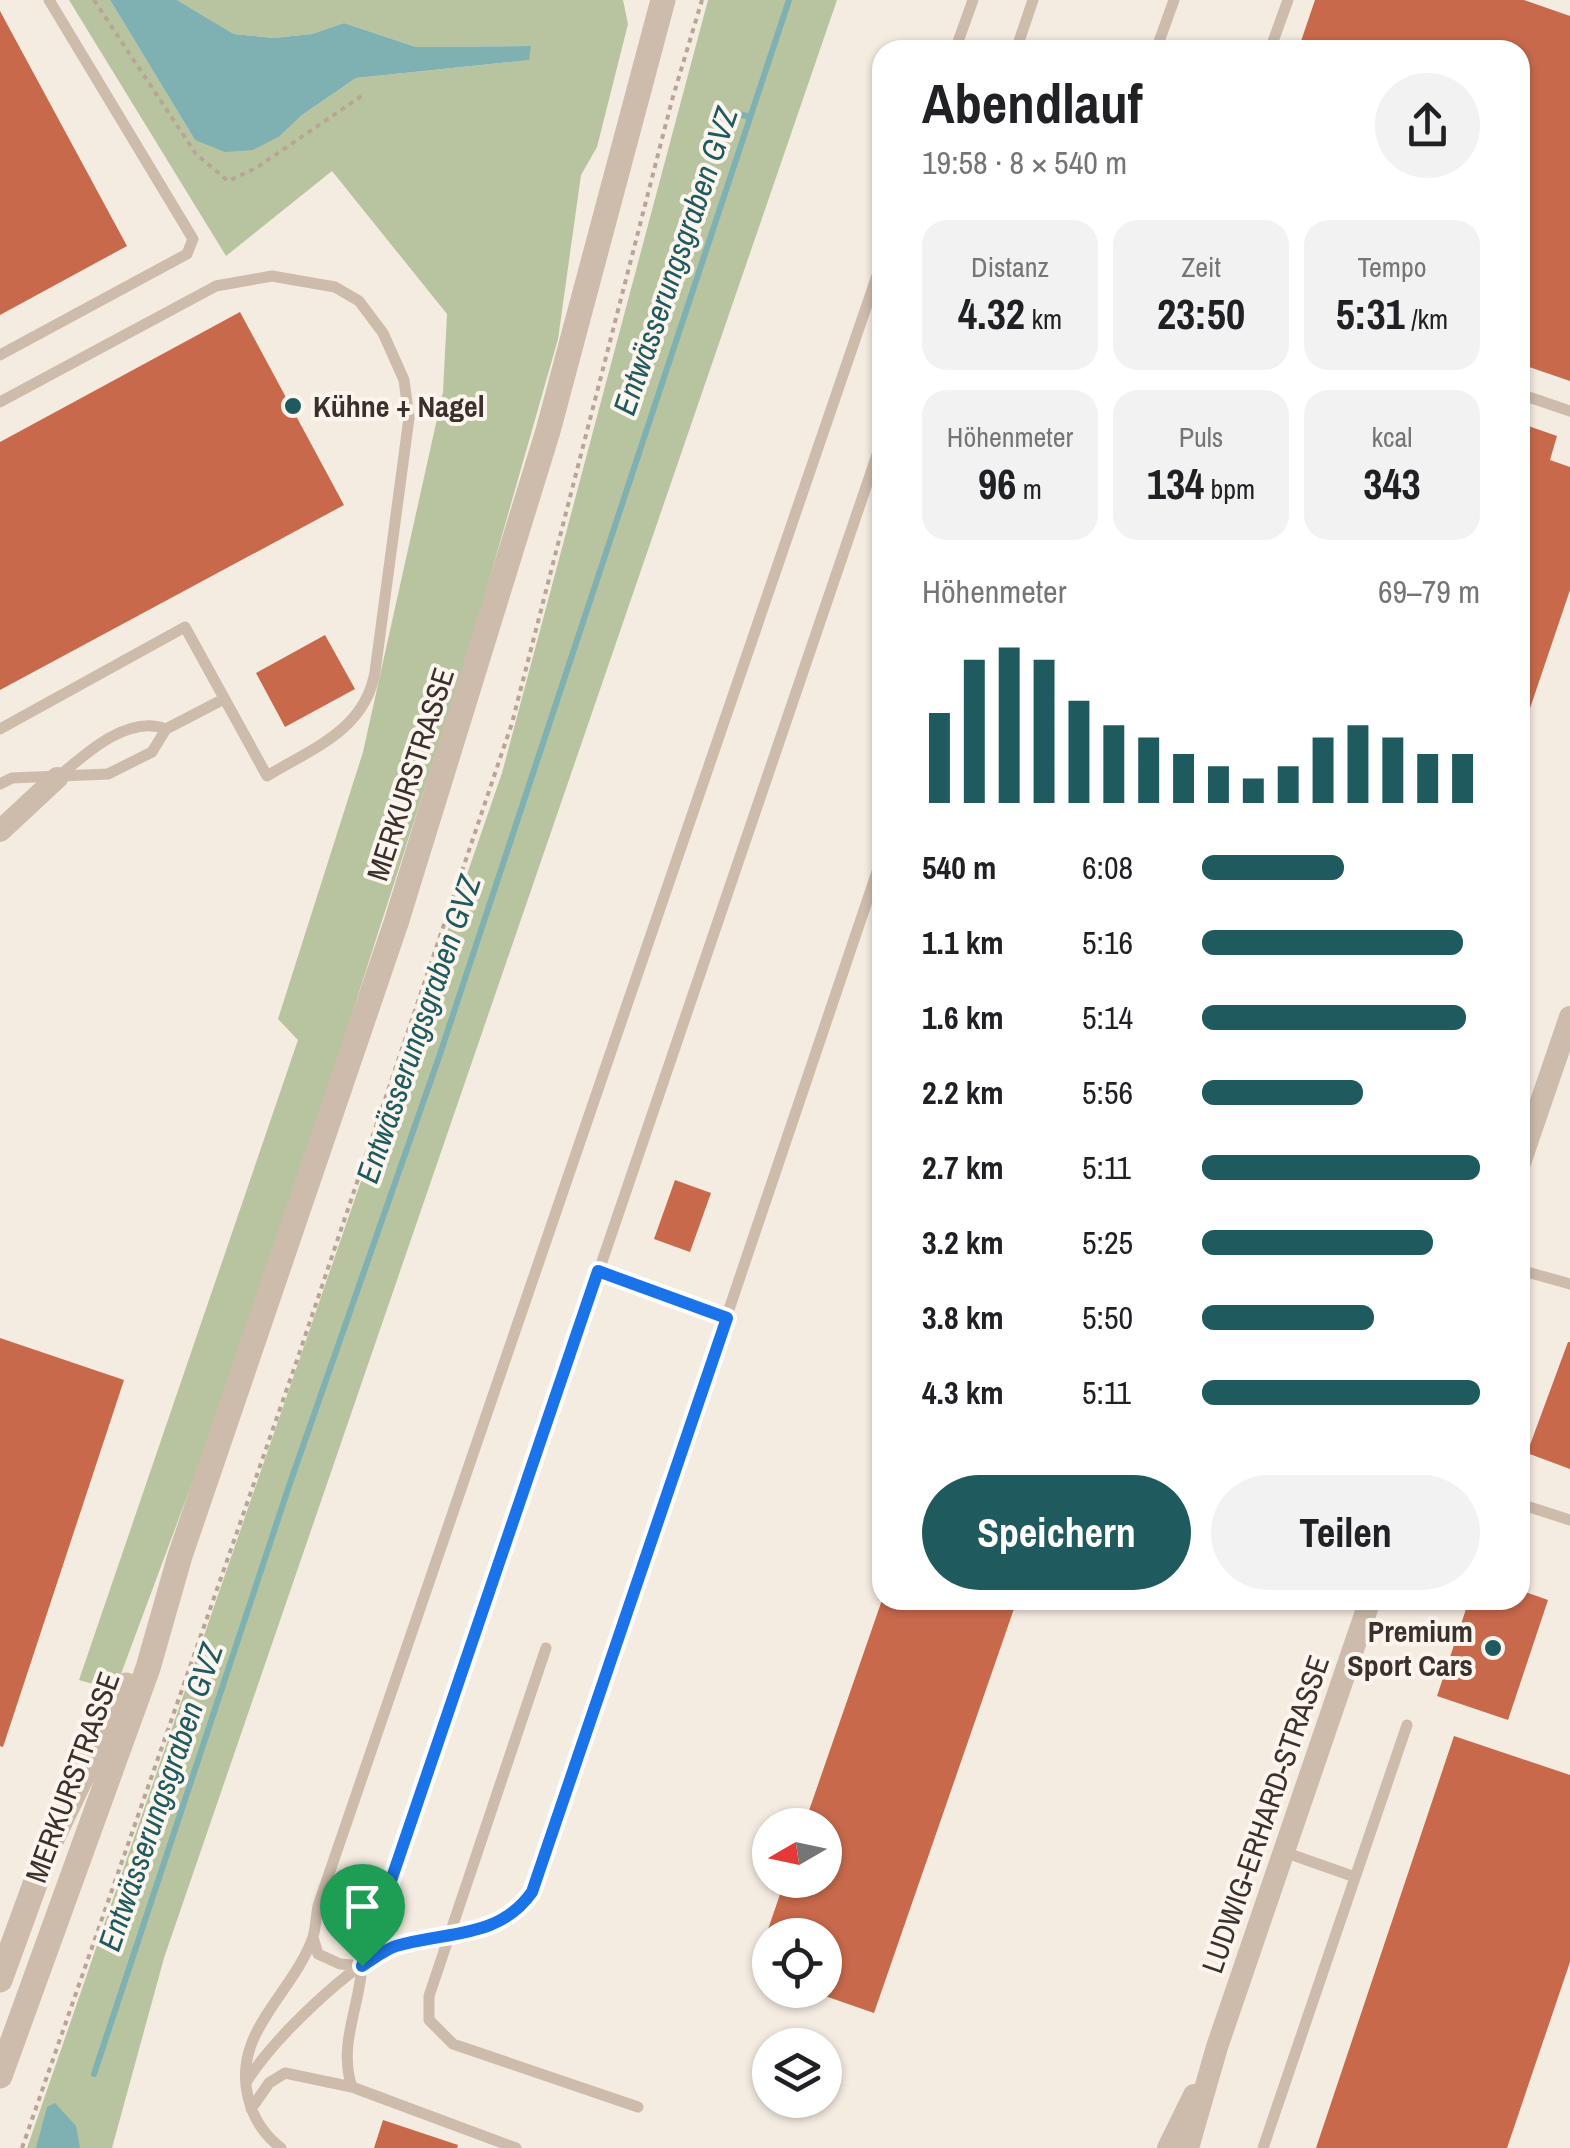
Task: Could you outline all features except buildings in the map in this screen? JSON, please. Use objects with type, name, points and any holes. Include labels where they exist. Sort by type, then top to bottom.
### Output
[{"type":"street","name":"MERKURSTRASSE","points":[[0,2076],[148,1668],[180,1556],[396,924],[473,683],[548,430],[663,0]]},
{"type":"street","points":[[0,831],[57,778]]},
{"type":"street","points":[[1530,1135],[1570,1017]]},
{"type":"street","name":"MERKURSTRASSE","points":[[0,1980],[50,1844],[137,1660],[180,1556]]},
{"type":"street","name":"LUDWIG-ERHARD-STRASSE","points":[[1188,2148],[1217,2046],[1367,1610]]},
{"type":"street","name":"LUDWIG-ERHARD-STRASSE","points":[[1168,2148],[1217,2046]]},
{"type":"lane","points":[[0,355],[187,254],[194,239],[49,0]]},
{"type":"lane","points":[[958,40],[972,0]]},
{"type":"lane","points":[[1019,40],[1033,0]]},
{"type":"lane","points":[[1160,40],[1174,0]]},
{"type":"lane","points":[[1274,40],[1288,0]]},
{"type":"lane","points":[[0,402],[216,286],[272,276],[334,287],[359,301],[383,333],[404,380],[408,418],[371,698],[359,717],[266,776],[185,626],[0,729]]},
{"type":"lane","points":[[281,2148],[266,2137],[251,2109],[245,2084],[247,2047],[312,1936],[318,1906],[872,290]]},
{"type":"lane","points":[[1530,397],[1570,411]]},
{"type":"lane","points":[[352,2087],[344,2062],[360,1997],[362,1966],[872,469]]},
{"type":"lane","points":[[0,784],[12,778],[94,777],[126,766],[152,752],[166,729],[222,700]]},
{"type":"lane","points":[[57,778],[102,744],[142,724],[166,729]]},
{"type":"lane","points":[[245,2084],[270,2044],[362,1966],[393,1947],[494,1926],[516,1914],[532,1892],[872,887]]},
{"type":"lane","points":[[598,1271],[727,1318]]},
{"type":"lane","points":[[1530,1273],[1570,1284]]},
{"type":"lane","points":[[1530,1507],[1570,1520]]},
{"type":"lane","points":[[546,1648],[429,1996],[430,2020],[438,2034],[454,2044],[638,2108]]},
{"type":"lane","points":[[1263,2148],[1407,1726]]},
{"type":"lane","points":[[1284,1852],[1355,1877]]},
{"type":"lane","points":[[312,1936],[318,1954],[340,1964],[362,1966]]},
{"type":"lane","points":[[251,2109],[269,2082],[285,2072],[352,2087],[516,2148]]},
{"type":"path","points":[[94,0],[196,154],[228,182],[256,168],[363,95]]},
{"type":"path","points":[[22,2148],[297,1360],[512,723],[672,100],[702,0]]},
{"type":"green space","points":[[69,0],[110,0],[195,140],[280,136],[302,115],[356,78],[528,60],[530,46],[416,47],[344,23],[312,34],[273,38],[234,34],[177,0],[623,0],[628,24],[597,147],[581,175],[558,339],[471,644],[333,1073],[195,1475],[115,1690],[79,1680],[298,1040],[278,1019],[363,752],[443,392],[447,314],[332,171],[226,256]]},
{"type":"green space","points":[[708,0],[837,0],[164,1958],[112,2148],[27,2148],[502,773]]},
{"type":"water","points":[[110,0],[177,0],[234,34],[273,38],[312,34],[344,23],[416,47],[531,46],[529,60],[356,78],[302,115],[280,136],[253,150],[225,152],[195,140]]},
{"type":"water","points":[[55,2103],[76,2126],[80,2148],[36,2148],[47,2107]]},
{"type":"waterway","name":"Entwässerungsgraben GVZ","points":[[94,2074],[289,1486],[439,1057],[789,0]]},
{"type":"waterway","points":[[739,114],[750,117]]},
{"type":"place","name":"Kühne + Nagel","points":[[293,406]]},
{"type":"place","name":"Premium Sport Cars","points":[[1493,1648]]},
{"type":"route","points":[[598,1271],[727,1318],[532,1892],[516,1914],[494,1926],[393,1947],[362,1966],[598,1271]]}]
